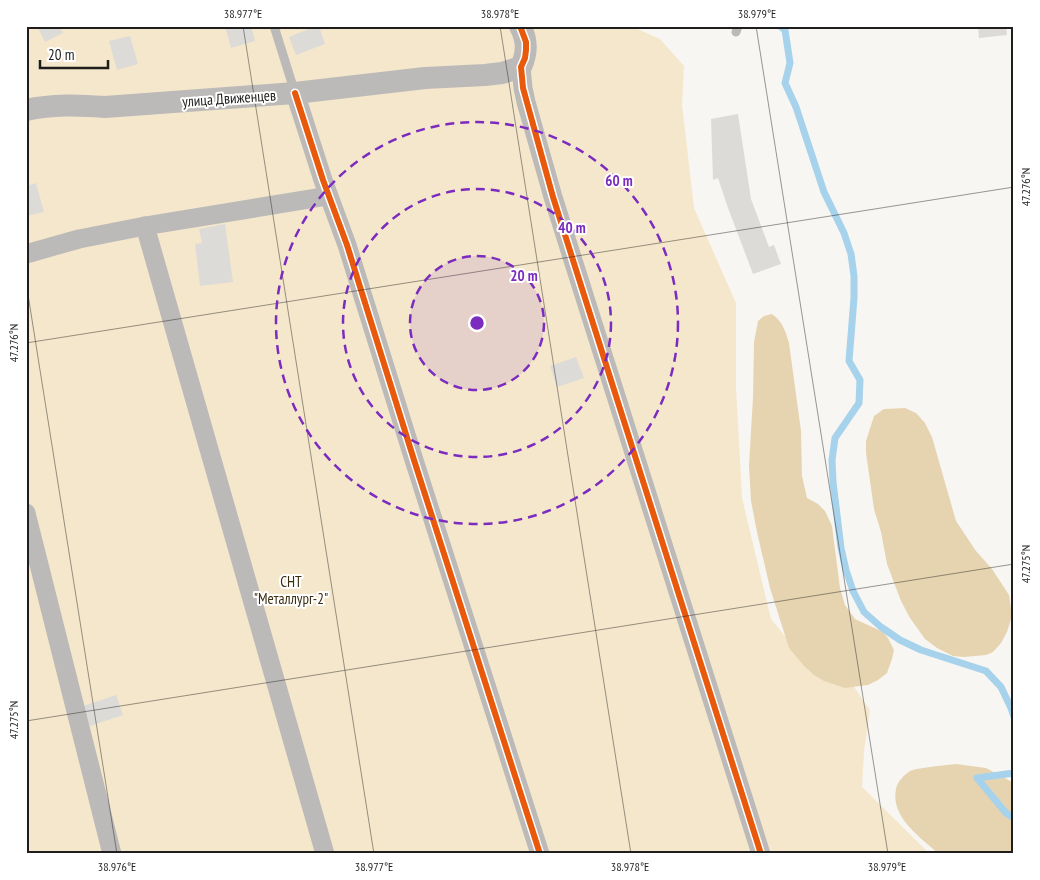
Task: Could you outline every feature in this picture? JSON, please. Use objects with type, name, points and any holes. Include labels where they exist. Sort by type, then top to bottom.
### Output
[{"type":"street","points":[[520,26],[526,42],[526,50],[521,67],[523,88],[553,197],[761,854]]},
{"type":"street","name":"улица Движенцев","points":[[26,110],[57,105],[127,106],[295,93],[425,78],[494,74],[521,67]]},
{"type":"street","points":[[295,93],[328,196],[347,245],[540,854]]},
{"type":"street","points":[[26,254],[79,239],[145,226],[328,196]]},
{"type":"street","points":[[145,226],[325,854]]},
{"type":"street","points":[[26,513],[112,854]]},
{"type":"lane","points":[[274,26],[295,93]]},
{"type":"green space","name":"СНТ \"Металлург-2\"","points":[[26,26],[631,26],[660,39],[684,66],[682,104],[694,208],[736,303],[736,387],[742,498],[771,619],[806,662],[852,684],[870,710],[864,751],[862,787],[930,854],[26,854]]},
{"type":"shaded area","points":[[772,314],[781,323],[789,343],[801,431],[802,476],[807,498],[818,504],[825,511],[832,526],[840,588],[845,605],[855,619],[883,632],[894,650],[887,673],[868,685],[845,688],[824,681],[804,666],[789,648],[770,588],[751,501],[749,466],[754,342],[758,321],[764,316]]},
{"type":"shaded area","points":[[905,408],[916,413],[925,423],[932,437],[956,521],[1009,595],[1011,619],[1007,632],[993,652],[986,655],[953,656],[925,639],[901,601],[887,564],[881,532],[874,509],[866,441],[874,416],[884,409]]},
{"type":"shaded area","points":[[956,764],[986,768],[1014,783],[1014,854],[939,854],[916,834],[902,818],[895,799],[897,786],[903,777],[913,770]]},
{"type":"building","points":[[37,26],[59,26],[63,33],[45,42]]},
{"type":"building","points":[[225,26],[251,26],[255,41],[231,48]]},
{"type":"building","points":[[319,26],[325,44],[296,55],[289,37]]},
{"type":"building","points":[[978,26],[1006,26],[1007,35],[979,38]]},
{"type":"building","points":[[130,36],[138,64],[117,70],[109,41]]},
{"type":"building","points":[[738,114],[751,199],[769,247],[774,245],[781,264],[753,274],[718,178],[713,180],[711,119]]},
{"type":"building","points":[[36,183],[44,212],[26,216],[26,186]]},
{"type":"building","points":[[225,224],[233,282],[200,286],[195,244],[202,243],[199,229]]},
{"type":"building","points":[[576,357],[584,378],[557,387],[550,366]]},
{"type":"building","points":[[116,695],[123,715],[90,726],[83,706]]},
{"type":"waterway","points":[[780,26],[785,30],[790,63],[785,83],[796,107],[824,192],[844,233],[851,254],[854,276],[849,361],[860,380],[859,403],[835,438],[832,460],[841,548],[853,591],[864,612],[900,640],[921,650],[986,671],[1001,687],[1014,717]]},
{"type":"waterway","points":[[1014,773],[977,778],[1006,813],[1014,818]]},
{"type":"cycle path","points":[[520,26],[526,42],[525,58],[521,67],[523,88],[553,197],[761,854]]},
{"type":"cycle path","points":[[295,93],[323,180],[347,245],[540,854]]}]
